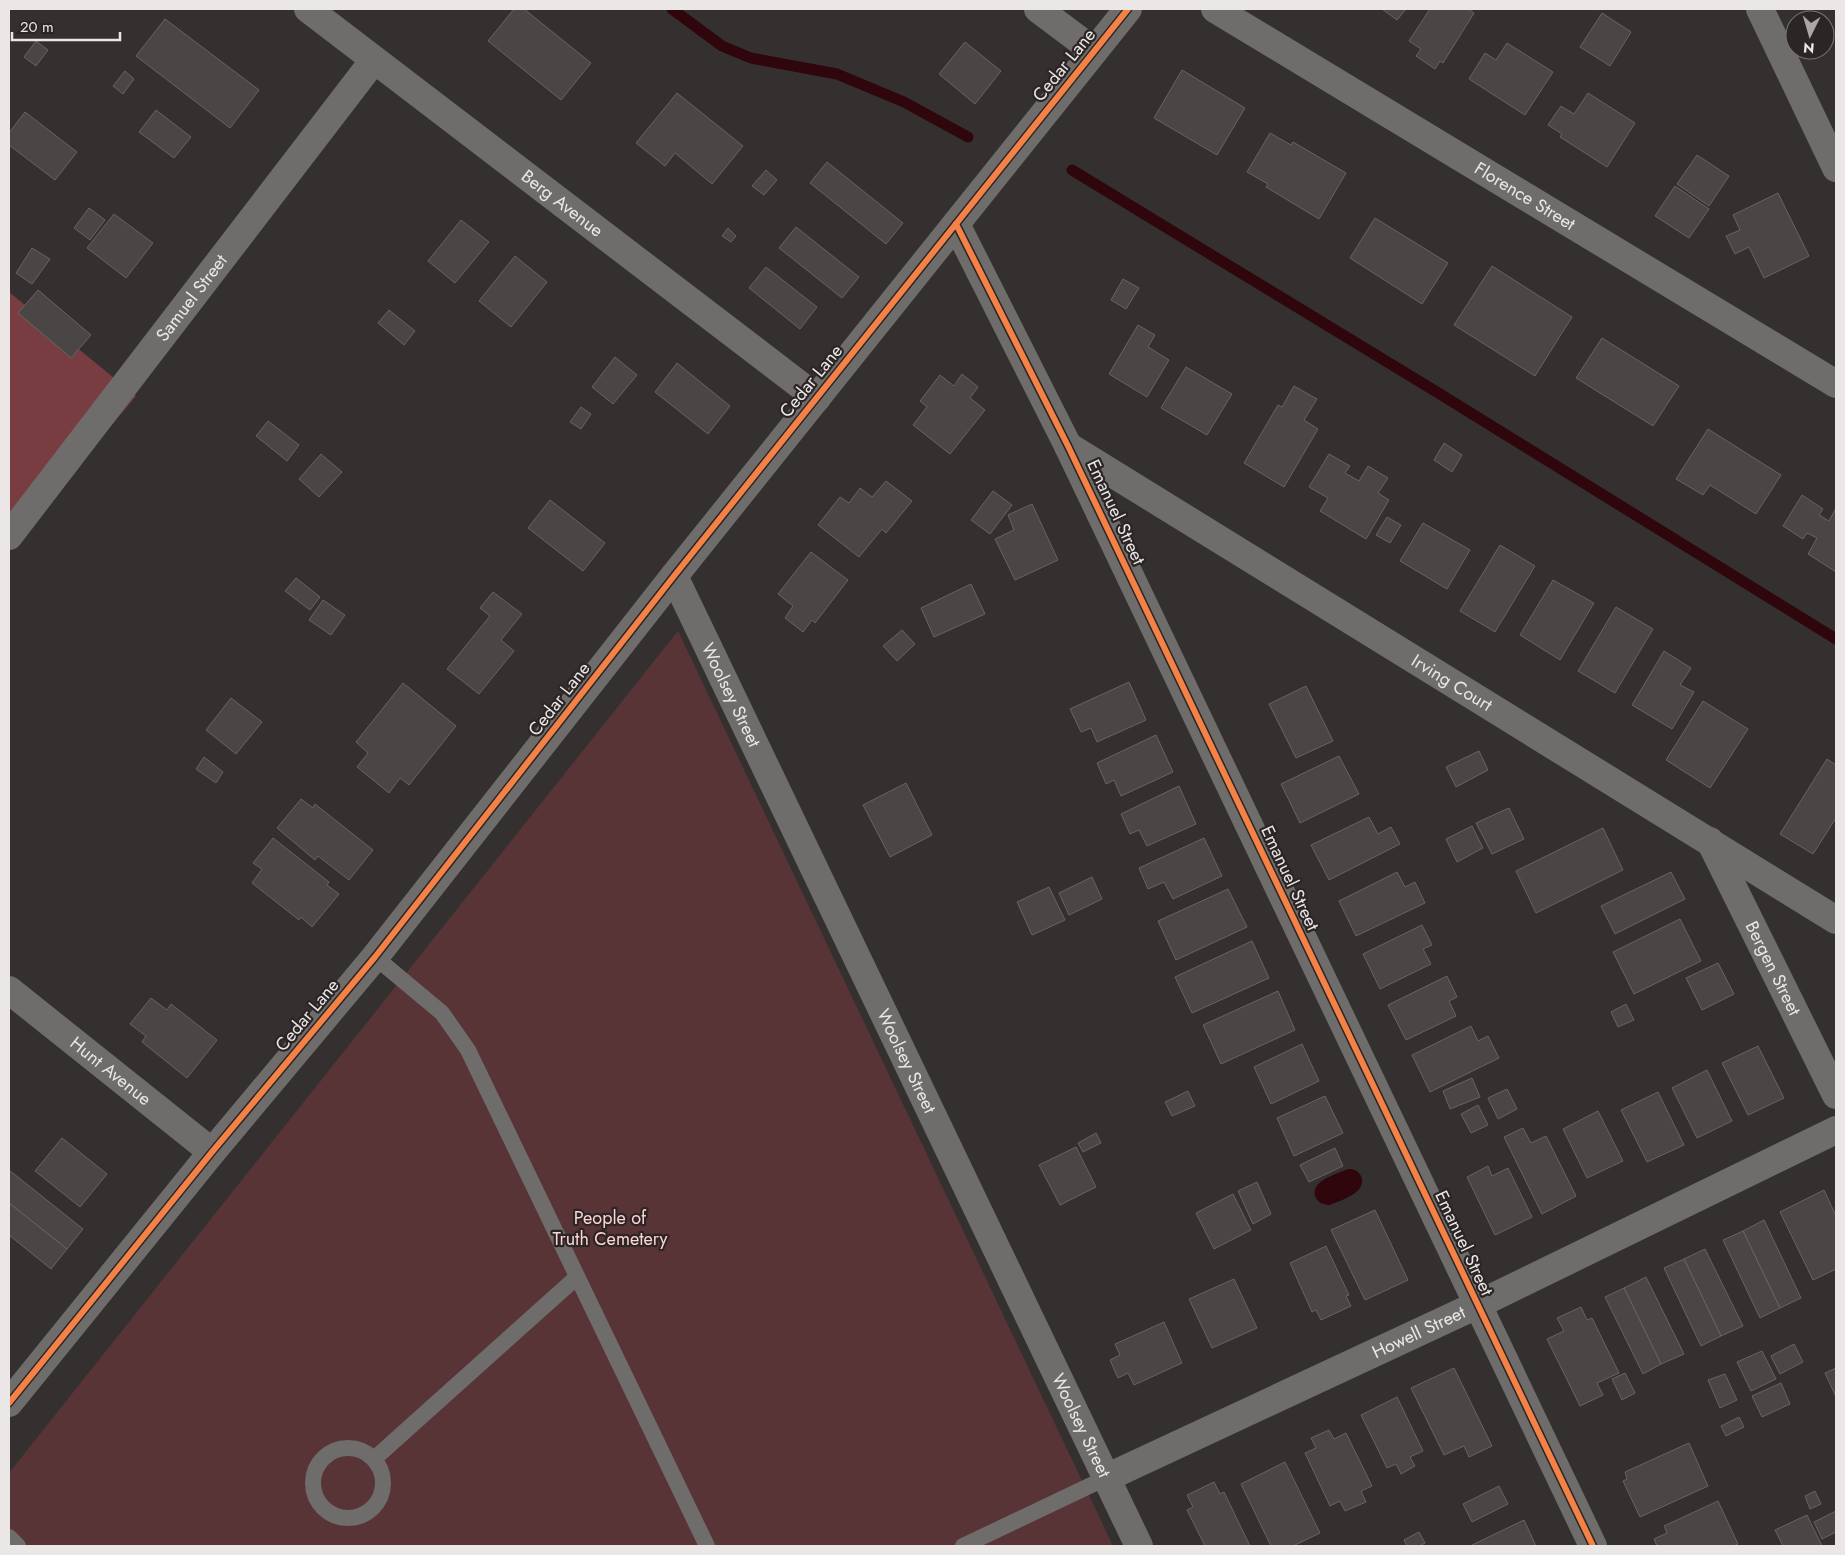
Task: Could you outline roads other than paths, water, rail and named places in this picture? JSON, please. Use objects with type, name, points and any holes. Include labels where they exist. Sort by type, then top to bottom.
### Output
[{"type":"street","name":"Berg Avenue","points":[[308,9],[817,398]]},
{"type":"street","points":[[1038,9],[1094,52]]},
{"type":"street","name":"Cedar Lane","points":[[9,1403],[212,1152],[375,957],[674,576],[1128,9]]},
{"type":"street","name":"Florence Street","points":[[1215,9],[1836,384]]},
{"type":"street","points":[[1760,9],[1836,168]]},
{"type":"street","name":"Samuel Street","points":[[9,536],[374,60]]},
{"type":"street","name":"Emanuel Street","points":[[956,224],[1068,446],[1593,1546]]},
{"type":"street","name":"Irving Court","points":[[1068,446],[1836,920]]},
{"type":"street","name":"Woolsey Street","points":[[674,576],[1139,1546]]},
{"type":"street","name":"Bergen Street","points":[[1710,841],[1836,1095]]},
{"type":"street","name":"Hunt Avenue","points":[[9,990],[212,1152]]},
{"type":"street","name":"Howell Street","points":[[1106,1478],[1477,1305],[1836,1130]]},
{"type":"lane","points":[[375,957],[442,1013],[468,1050],[707,1546]]},
{"type":"lane","points":[[374,1459],[577,1277]]},
{"type":"lane","points":[[342,1448],[354,1448],[365,1452],[374,1459],[381,1469],[383,1486],[378,1502],[370,1511],[360,1516],[349,1518],[337,1516],[319,1503],[314,1491],[313,1480],[316,1469],[322,1459],[342,1448]]},
{"type":"lane","points":[[963,1546],[1106,1478]]},
{"type":"lane","points":[[9,1536],[18,1546]]},
{"type":"waterway","points":[[672,9],[722,46],[751,58],[837,74],[904,102],[968,137]]},
{"type":"waterway","points":[[1072,170],[1440,394],[1836,639]]},
{"type":"park label","name":"People of Truth Cemetery","points":[[610,1228]]}]
